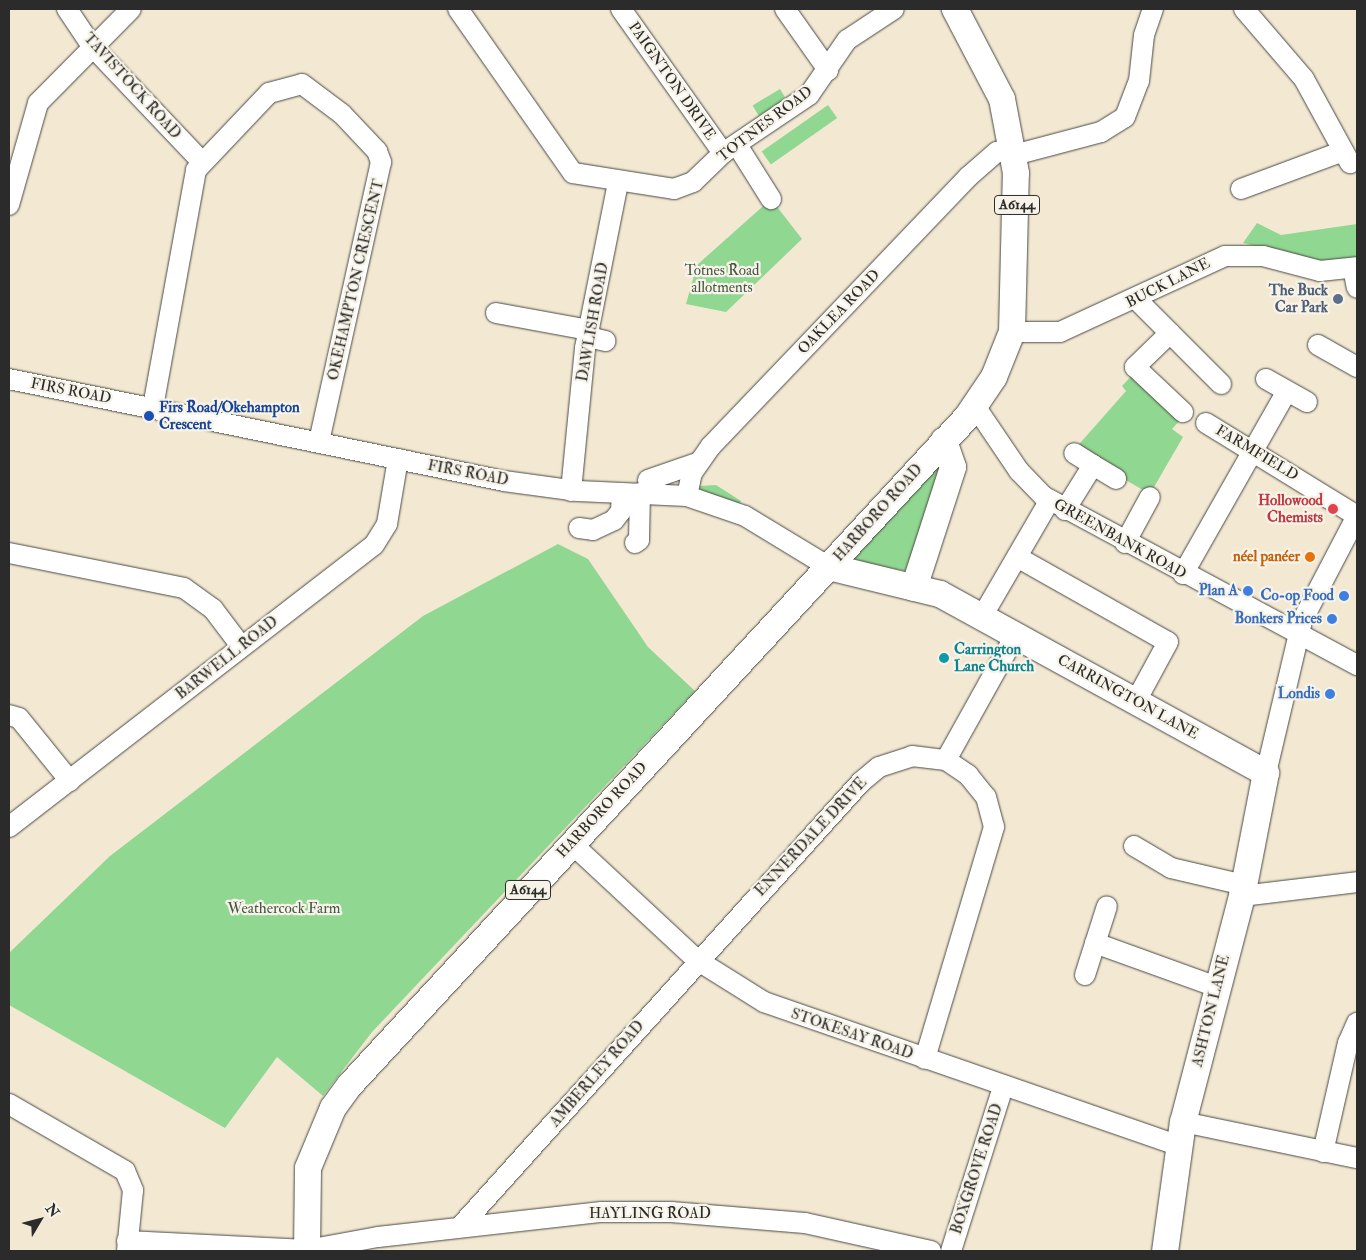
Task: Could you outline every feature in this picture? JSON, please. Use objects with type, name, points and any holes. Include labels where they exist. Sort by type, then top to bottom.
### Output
[{"type":"main road","name":"A6144","points":[[955,9],[1002,99],[1014,151],[1017,223],[1012,332],[994,377],[975,406]]},
{"type":"main road","name":"HARBORO ROAD","points":[[307,1250],[308,1168],[333,1108],[379,1050],[829,567],[975,406]]},
{"type":"main road","points":[[914,588],[953,467],[944,441]]},
{"type":"main road","name":"FIRS ROAD","points":[[829,567],[914,588]]},
{"type":"main road","name":"CARRINGTON LANE","points":[[914,588],[940,594],[982,616],[1266,773]]},
{"type":"main road","name":"ASHTON LANE","points":[[1165,1251],[1181,1134],[1243,891],[1266,773]]},
{"type":"street","name":"TAVISTOCK ROAD","points":[[67,9],[92,46],[201,161]]},
{"type":"street","points":[[9,205],[38,103],[92,46],[131,9]]},
{"type":"street","name":"TOTNES ROAD","points":[[458,9],[563,164],[573,173],[618,183],[680,188],[730,149],[809,95],[847,40],[894,9]]},
{"type":"street","name":"PAIGNTON DRIVE","points":[[621,9],[771,199]]},
{"type":"street","points":[[785,9],[828,70]]},
{"type":"street","name":"OAKLEA ROAD","points":[[687,496],[698,463],[968,177],[997,152],[1014,151],[1093,135],[1125,116],[1139,81],[1144,35],[1154,9]]},
{"type":"street","points":[[1241,189],[1346,157],[1304,79],[1244,9]]},
{"type":"street","name":"OKEHAMPTON CRESCENT","points":[[201,161],[269,93],[291,83],[302,84],[320,94],[377,152],[380,177],[319,442]]},
{"type":"street","points":[[153,407],[201,161]]},
{"type":"street","name":"DAWLISH ROAD","points":[[571,491],[618,183]]},
{"type":"street","name":"BUCK LANE","points":[[1012,332],[1050,334],[1137,300],[1224,256],[1264,256],[1320,271],[1355,267]]},
{"type":"street","points":[[1355,267],[1357,288]]},
{"type":"street","points":[[1137,300],[1221,384]]},
{"type":"street","points":[[496,313],[594,336]]},
{"type":"street","points":[[1170,333],[1135,367],[1183,412]]},
{"type":"street","points":[[1318,345],[1357,367]]},
{"type":"street","name":"FIRS ROAD","points":[[9,379],[153,407],[398,459],[571,491],[637,489],[687,496],[746,516],[829,567]]},
{"type":"street","points":[[1266,379],[1307,402]]},
{"type":"street","points":[[1183,574],[1202,525],[1253,450],[1287,391]]},
{"type":"street","name":"GREENBANK ROAD","points":[[975,406],[1031,487],[1057,505],[1183,574],[1357,665]]},
{"type":"street","name":"FARMFIELD","points":[[1206,423],[1253,450],[1357,516]]},
{"type":"street","points":[[1074,453],[1116,479]]},
{"type":"street","name":"BARWELL ROAD","points":[[9,828],[379,540],[386,524],[398,459]]},
{"type":"street","name":"FIRS ROAD","points":[[637,489],[698,463]]},
{"type":"street","points":[[982,616],[1017,557],[1057,505],[1093,465]]},
{"type":"street","points":[[579,528],[593,530],[614,520],[637,489]]},
{"type":"street","points":[[635,544],[639,540],[637,489]]},
{"type":"street","points":[[1125,543],[1150,497]]},
{"type":"street","points":[[1266,773],[1298,633],[1357,516]]},
{"type":"street","points":[[9,553],[184,588],[213,609],[241,646]]},
{"type":"street","points":[[1017,557],[1168,642],[1136,701]]},
{"type":"street","points":[[925,1060],[994,827],[978,785],[946,760],[1016,634]]},
{"type":"street","points":[[9,715],[19,718],[70,781]]},
{"type":"street","name":"ENNERDALE DRIVE","points":[[697,960],[870,774],[902,757],[946,760]]},
{"type":"street","name":"STOKESAY ROAD","points":[[571,843],[697,960],[764,1002],[1003,1087],[1181,1134],[1357,1158]]},
{"type":"street","points":[[1134,846],[1171,868],[1243,891],[1357,882]]},
{"type":"street","points":[[1085,975],[1106,906]]},
{"type":"street","points":[[1095,943],[1217,987]]},
{"type":"street","name":"AMBERLEY ROAD","points":[[460,1227],[697,960]]},
{"type":"street","points":[[1323,1152],[1348,1043],[1357,1023]]},
{"type":"street","name":"BOXGROVE ROAD","points":[[951,1251],[1003,1087]]},
{"type":"street","points":[[9,1104],[125,1171],[133,1190],[127,1246]]},
{"type":"street","points":[[497,1187],[500,1205],[511,1222]]},
{"type":"street","name":"HAYLING ROAD","points":[[127,1246],[307,1250],[460,1227],[602,1212],[742,1215],[805,1223],[931,1251]]},
{"type":"green space","points":[[780,89],[786,99],[759,116],[753,105]]},
{"type":"green space","points":[[828,105],[837,118],[771,165],[762,151]]},
{"type":"green space","name":"Totnes Road allotments","points":[[771,199],[802,239],[726,312],[686,304],[697,265]]},
{"type":"green space","points":[[1257,223],[1281,235],[1357,224],[1357,259],[1318,262],[1243,243]]},
{"type":"green space","points":[[1136,371],[1183,417],[1172,429],[1183,437],[1150,494],[1074,450],[1126,391],[1122,386]]},
{"type":"green space","points":[[936,467],[942,471],[905,571],[858,562],[854,556]]},
{"type":"green space","points":[[716,485],[741,501],[739,505],[701,491],[699,486]]},
{"type":"green space","name":"Weathercock Farm","points":[[558,544],[588,559],[648,647],[695,691],[372,1032],[323,1096],[277,1057],[225,1128],[9,1005],[9,953],[110,856],[423,616]]},
{"type":"place","name":"The Buck Car Park","points":[[1338,299]]},
{"type":"place","name":"Firs Road/Okehampton Crescent","points":[[149,416]]},
{"type":"place","name":"Hollowood Chemists","points":[[1333,509]]},
{"type":"place","name":"néel panéer","points":[[1310,557]]},
{"type":"place","name":"Plan A","points":[[1248,591]]},
{"type":"place","name":"Co-op Food","points":[[1344,596]]},
{"type":"place","name":"Bonkers Prices","points":[[1332,619]]},
{"type":"place","name":"Carrington Lane Church","points":[[944,658]]},
{"type":"place","name":"Londis","points":[[1330,694]]}]
